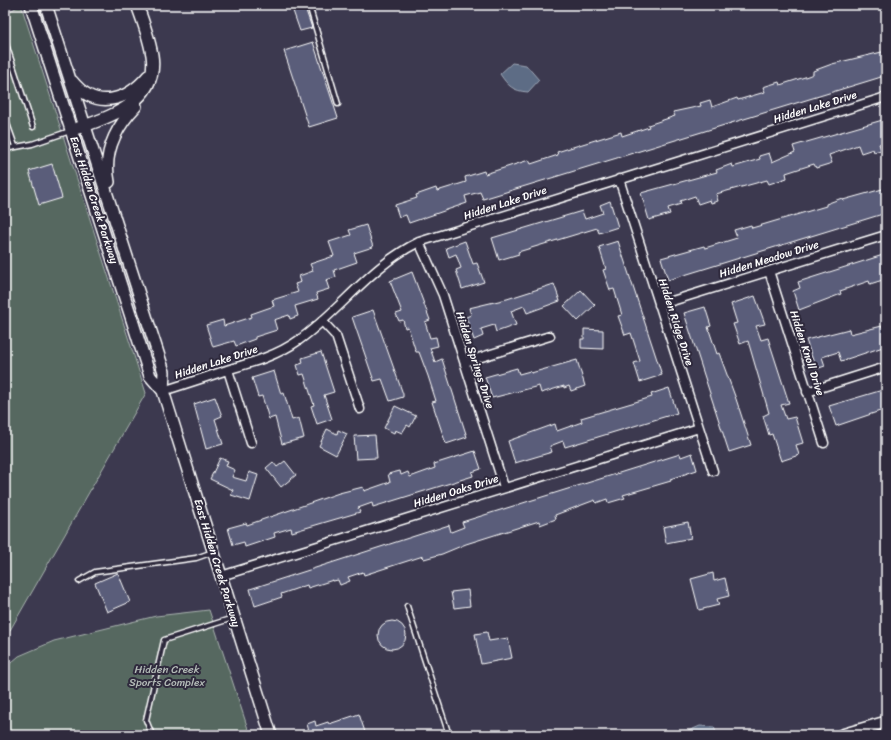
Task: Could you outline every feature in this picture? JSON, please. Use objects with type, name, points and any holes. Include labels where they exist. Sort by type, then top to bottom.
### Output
[{"type":"main road","name":"East Hidden Creek Parkway","points":[[31,5],[56,79],[150,376],[163,391]]},
{"type":"main road","name":"East Hidden Creek Parkway","points":[[46,5],[68,76],[114,212],[164,372],[163,391],[271,735]]},
{"type":"main road","points":[[114,212],[107,173],[110,146],[117,130],[141,101],[142,94],[152,72],[152,56],[137,5]]},
{"type":"main road","points":[[68,76],[79,90],[90,96],[100,99],[112,99],[134,91],[152,72]]},
{"type":"main road","points":[[72,130],[115,115],[142,94]]},
{"type":"main road","points":[[842,735],[886,722]]},
{"type":"street","name":"Hidden Lake Drive","points":[[163,391],[281,352],[300,340],[383,264],[403,250],[419,242],[886,97]]},
{"type":"street","name":"Hidden Ridge Drive","points":[[619,179],[713,471]]},
{"type":"street","name":"Hidden Meadow Drive","points":[[659,305],[886,234]]},
{"type":"street","name":"Hidden Springs Drive","points":[[419,242],[443,295],[504,487]]},
{"type":"street","name":"Hidden Knoll Drive","points":[[769,271],[824,443]]},
{"type":"street","points":[[322,321],[336,336],[360,409]]},
{"type":"street","points":[[464,362],[550,336]]},
{"type":"street","points":[[807,392],[886,367]]},
{"type":"street","points":[[228,370],[251,443]]},
{"type":"street","name":"Hidden Oaks Drive","points":[[221,576],[504,487],[699,428]]},
{"type":"lane","points":[[309,5],[338,104]]},
{"type":"lane","points":[[5,41],[33,127]]},
{"type":"lane","points":[[5,118],[15,146]]},
{"type":"lane","points":[[5,149],[32,144],[72,130]]},
{"type":"lane","points":[[79,582],[96,572],[196,558],[213,552]]},
{"type":"lane","points":[[407,606],[449,735]]},
{"type":"lane","points":[[152,735],[146,720],[164,640],[234,618]]},
{"type":"green space","points":[[21,5],[146,393],[5,639],[5,14]]},
{"type":"green space","name":"Hidden Creek Sports Complex","points":[[209,610],[250,735],[5,735],[5,668],[19,656],[54,641],[156,616]]},
{"type":"water","points":[[512,63],[526,65],[539,80],[528,92],[511,87],[500,74]]},
{"type":"water","points":[[700,726],[714,727],[717,735],[686,735],[686,732]]},
{"type":"building","points":[[291,5],[304,5],[312,28],[300,31]]},
{"type":"building","points":[[313,42],[338,118],[309,127],[284,51]]},
{"type":"building","points":[[886,51],[886,75],[878,78],[483,199],[480,192],[465,196],[467,203],[409,223],[406,215],[399,217],[395,205],[417,198],[416,195],[436,188],[437,191],[466,182],[465,177],[484,171],[485,174],[529,160],[531,164],[558,155],[557,152],[576,146],[621,132],[622,136],[649,127],[648,125],[675,116],[673,112],[701,106],[700,103],[710,100],[712,107],[737,98],[738,100],[765,92],[763,87],[779,82],[780,85],[808,76],[813,74],[813,71],[832,64]]},
{"type":"building","points":[[886,119],[886,142],[879,144],[881,150],[874,152],[873,149],[861,153],[858,145],[829,155],[832,163],[816,168],[814,164],[786,173],[787,178],[769,184],[767,180],[716,194],[718,201],[711,203],[710,200],[698,204],[695,196],[680,201],[681,204],[668,208],[670,214],[649,220],[641,193],[717,172],[716,170],[732,164],[733,167],[760,159],[759,156],[769,153],[772,162],[795,152],[793,146]]},
{"type":"building","points":[[52,164],[62,198],[39,205],[29,171]]},
{"type":"building","points":[[886,188],[886,213],[668,280],[661,258],[704,246],[705,248],[737,238],[734,230],[751,225],[752,228],[826,206],[826,204],[842,198],[843,200]]},
{"type":"building","points":[[610,201],[618,227],[599,233],[597,228],[518,252],[519,254],[499,260],[492,238],[582,211],[585,219],[603,213],[600,205]]},
{"type":"building","points":[[366,225],[373,247],[354,253],[357,262],[334,270],[336,277],[326,280],[329,289],[316,293],[318,299],[295,306],[298,316],[290,319],[289,315],[274,320],[277,330],[255,337],[255,339],[236,346],[234,341],[213,347],[206,325],[223,320],[224,326],[252,317],[251,314],[274,306],[272,300],[298,292],[295,284],[301,282],[299,276],[313,271],[310,264],[334,256],[329,242],[351,235],[349,230]]},
{"type":"building","points":[[465,241],[473,264],[477,263],[484,282],[462,289],[456,270],[461,268],[456,254],[449,257],[446,248]]},
{"type":"building","points":[[618,241],[662,375],[640,382],[634,363],[640,361],[631,333],[625,335],[618,316],[622,315],[614,289],[610,290],[603,270],[606,269],[599,247]]},
{"type":"building","points":[[883,255],[886,265],[886,279],[870,284],[869,281],[840,291],[841,294],[799,310],[793,291],[800,288],[798,282]]},
{"type":"building","points":[[412,272],[430,320],[425,322],[430,338],[436,337],[438,346],[430,348],[435,362],[442,359],[467,437],[446,444],[432,402],[436,401],[419,352],[416,352],[408,327],[405,328],[403,320],[399,321],[396,314],[402,312],[390,281]]},
{"type":"building","points":[[554,284],[560,301],[527,313],[524,306],[511,311],[516,325],[496,332],[494,325],[481,329],[483,336],[474,340],[466,317],[471,315],[469,308],[507,299]]},
{"type":"building","points":[[581,290],[595,305],[578,321],[564,306]]},
{"type":"building","points":[[755,296],[765,324],[756,326],[761,340],[768,338],[789,403],[781,405],[786,419],[795,417],[803,443],[796,445],[799,455],[781,461],[772,434],[769,435],[763,416],[769,413],[748,341],[740,344],[733,324],[737,323],[731,304]]},
{"type":"building","points":[[705,307],[711,326],[708,327],[717,354],[719,353],[751,445],[729,452],[684,313]]},
{"type":"building","points":[[373,310],[403,394],[403,397],[390,401],[382,379],[374,381],[352,317]]},
{"type":"building","points":[[886,325],[886,346],[841,361],[838,352],[822,357],[825,366],[816,369],[806,340],[849,329],[850,334]]},
{"type":"building","points":[[584,329],[603,330],[603,349],[581,348],[581,339],[584,339]]},
{"type":"building","points":[[321,352],[334,392],[324,395],[332,419],[317,424],[311,406],[314,405],[304,374],[300,375],[297,365],[303,363],[302,358]]},
{"type":"building","points":[[577,360],[585,386],[571,391],[569,386],[564,388],[564,386],[541,393],[539,386],[492,398],[485,377],[517,368],[519,374],[530,371],[531,373]]},
{"type":"building","points":[[274,371],[281,394],[284,393],[292,420],[299,418],[304,438],[282,444],[275,417],[269,419],[262,396],[258,397],[252,378]]},
{"type":"building","points":[[669,388],[677,413],[565,447],[563,441],[550,446],[552,452],[515,463],[508,441],[555,424],[557,431],[582,422],[581,418],[652,397],[651,394]]},
{"type":"building","points":[[886,389],[886,409],[836,426],[829,406]]},
{"type":"building","points":[[215,397],[222,416],[215,419],[223,444],[206,449],[194,404]]},
{"type":"building","points":[[395,406],[416,416],[410,427],[407,425],[402,433],[395,430],[394,433],[384,428]]},
{"type":"building","points":[[327,429],[337,434],[338,430],[347,434],[336,455],[319,446]]},
{"type":"building","points":[[375,435],[377,458],[356,459],[354,436]]},
{"type":"building","points":[[475,451],[481,469],[472,472],[473,476],[373,507],[372,503],[358,508],[360,512],[292,532],[291,528],[274,533],[275,537],[245,547],[244,542],[233,545],[228,528],[246,523],[247,525],[339,493],[363,487],[364,491],[390,482],[388,474],[400,471],[401,475],[408,472],[410,477],[435,468],[434,464]]},
{"type":"building","points":[[692,453],[697,470],[670,479],[671,481],[623,495],[625,498],[608,503],[607,499],[596,503],[595,500],[555,515],[556,519],[540,525],[539,521],[466,544],[442,554],[424,559],[423,556],[364,575],[363,572],[348,577],[350,581],[340,585],[338,580],[333,580],[308,588],[307,585],[281,594],[282,597],[255,606],[250,589],[449,525],[451,532],[464,527],[462,522],[680,454],[681,457]]},
{"type":"building","points":[[220,458],[228,461],[226,466],[235,470],[232,477],[246,481],[249,472],[258,475],[250,501],[231,495],[233,490],[210,479]]},
{"type":"building","points":[[285,461],[296,475],[281,487],[266,468],[273,462],[277,467]]},
{"type":"building","points":[[688,522],[691,538],[666,543],[663,527]]},
{"type":"building","points":[[118,573],[130,602],[107,612],[95,583]]},
{"type":"building","points":[[713,573],[714,581],[725,578],[729,596],[717,599],[719,605],[699,610],[691,579]]},
{"type":"building","points":[[468,590],[470,606],[454,608],[451,592]]},
{"type":"building","points":[[392,621],[402,625],[406,635],[402,645],[392,649],[382,645],[378,635],[382,625]]},
{"type":"building","points":[[487,632],[489,641],[508,638],[512,658],[481,664],[475,634]]},
{"type":"building","points":[[359,714],[366,735],[310,735],[307,724],[315,721],[316,726],[328,722],[329,724]]}]
